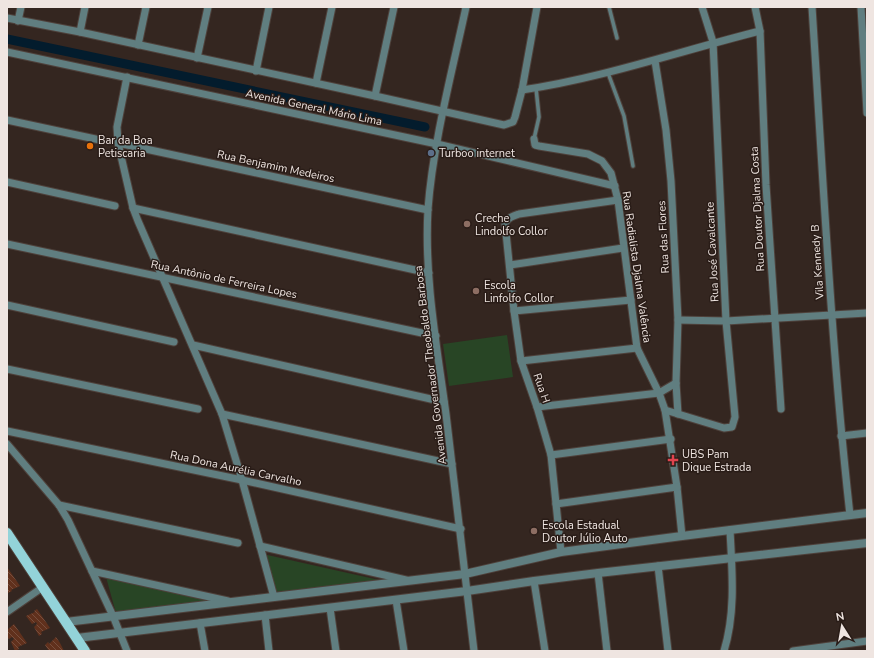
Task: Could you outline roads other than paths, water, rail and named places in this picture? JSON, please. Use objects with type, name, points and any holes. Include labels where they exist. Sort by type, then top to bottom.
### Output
[{"type":"main road","points":[[7,533],[85,651]]},
{"type":"street","points":[[18,20],[21,7]]},
{"type":"street","points":[[80,32],[85,7]]},
{"type":"street","points":[[138,45],[146,7]]},
{"type":"street","points":[[197,58],[208,7]]},
{"type":"street","points":[[256,71],[269,7]]},
{"type":"street","points":[[316,83],[332,7]]},
{"type":"street","points":[[375,96],[394,7]]},
{"type":"street","name":"Avenida Governador Theobaldo Barbosa","points":[[466,7],[437,142],[428,210],[429,273],[461,529],[474,651]]},
{"type":"street","points":[[7,18],[80,32],[504,125],[513,122],[517,111],[537,7]]},
{"type":"street","name":"Rua José Cavalcante","points":[[665,410],[724,428],[730,428],[733,425],[735,417],[726,321],[713,42],[702,7]]},
{"type":"street","name":"Rua Doutor Djalma Costa","points":[[755,7],[760,31],[766,185],[781,409]]},
{"type":"street","name":"Vila Kennedy B","points":[[812,7],[831,315],[841,436],[850,515]]},
{"type":"street","points":[[861,7],[867,113]]},
{"type":"street","points":[[522,90],[608,73],[655,61],[713,42],[760,31]]},
{"type":"street","name":"Avenida General Mário Lima","points":[[7,52],[437,142],[615,186]]},
{"type":"street","name":"Rua das Flores","points":[[655,61],[666,130],[671,181],[678,320],[676,384],[678,414]]},
{"type":"street","points":[[127,78],[118,127],[118,143],[133,208],[222,414],[274,596]]},
{"type":"street","points":[[7,120],[100,140]]},
{"type":"street","name":"Rua Radialista Djalma Valência","points":[[534,140],[535,144],[539,146],[588,154],[602,161],[611,173],[618,200],[637,348],[665,410],[671,439],[682,536]]},
{"type":"street","name":"Rua Benjamim Medeiros","points":[[118,143],[428,210]]},
{"type":"street","points":[[7,182],[116,206]]},
{"type":"street","name":"Rua H","points":[[561,552],[551,455],[537,407],[521,361],[505,223],[507,219],[520,214],[618,200]]},
{"type":"street","points":[[133,208],[429,273]]},
{"type":"street","name":"Rua Antônio de Ferreira Lopes","points":[[7,244],[436,336]]},
{"type":"street","points":[[510,265],[623,248]]},
{"type":"street","points":[[514,311],[631,300]]},
{"type":"street","points":[[7,306],[174,342]]},
{"type":"street","points":[[678,320],[726,321],[774,319],[867,312]]},
{"type":"street","points":[[193,345],[444,402]]},
{"type":"street","points":[[521,361],[637,348]]},
{"type":"street","points":[[7,369],[198,409]]},
{"type":"street","points":[[537,407],[658,392],[676,384]]},
{"type":"street","points":[[222,414],[452,464]]},
{"type":"street","name":"Rua Dona Aurélia Carvalho","points":[[7,431],[242,480],[461,529]]},
{"type":"street","points":[[841,436],[867,433]]},
{"type":"street","points":[[551,455],[671,439]]},
{"type":"street","points":[[7,444],[59,505],[77,537],[113,616],[127,651]]},
{"type":"street","points":[[556,504],[677,487]]},
{"type":"street","points":[[59,505],[238,543]]},
{"type":"street","points":[[66,622],[465,574],[561,552],[867,513]]},
{"type":"street","points":[[724,651],[728,639],[731,617],[732,589],[730,530]]},
{"type":"street","points":[[77,638],[396,600],[598,573],[867,543]]},
{"type":"street","points":[[260,546],[406,580]]},
{"type":"street","points":[[658,566],[668,651]]},
{"type":"street","points":[[92,571],[232,602]]},
{"type":"street","points":[[598,573],[607,651]]},
{"type":"street","points":[[534,581],[544,651]]},
{"type":"street","points":[[7,612],[43,587]]},
{"type":"street","points":[[396,600],[404,651]]},
{"type":"street","points":[[330,608],[336,651]]},
{"type":"street","points":[[265,615],[269,651]]},
{"type":"street","points":[[200,623],[204,651]]},
{"type":"street","points":[[793,651],[867,641]]},
{"type":"lane","points":[[609,7],[617,38]]},
{"type":"lane","points":[[608,73],[624,116],[633,166]]},
{"type":"lane","points":[[534,140],[539,117],[536,88]]},
{"type":"waterway","points":[[7,39],[425,127]]},
{"type":"place","name":"Bar da Boa Petiscaria","points":[[90,146]]},
{"type":"place","name":"Turboo internet","points":[[431,153]]},
{"type":"place","name":"Creche Lindolfo Collor","points":[[467,224]]},
{"type":"place","name":"Escola Linfolfo Collor","points":[[476,291]]},
{"type":"place","name":"UBS Pam Dique Estrada","points":[[673,460]]},
{"type":"place","name":"Escola Estadual Doutor Júlio Auto","points":[[534,531]]}]
